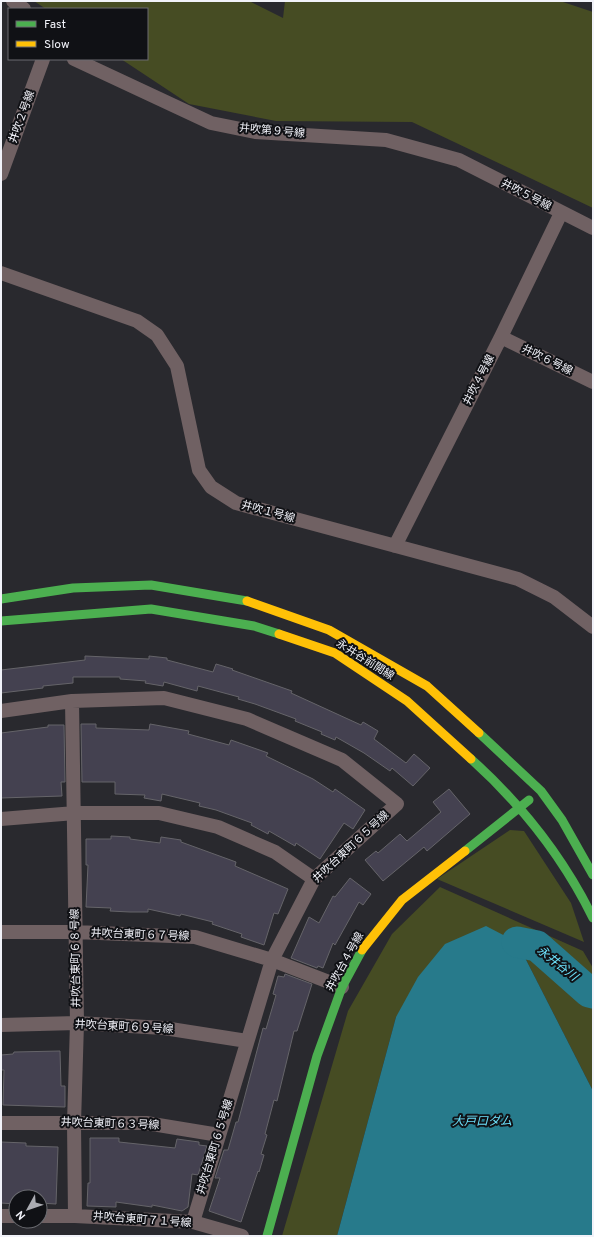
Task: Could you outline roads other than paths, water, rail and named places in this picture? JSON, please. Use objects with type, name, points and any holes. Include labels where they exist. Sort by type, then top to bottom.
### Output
[{"type":"street","points":[[13,1],[23,8]]},
{"type":"street","name":"井吹２号線","points":[[1,174],[43,60]]},
{"type":"street","name":"井吹第９号線","points":[[76,60],[211,124],[254,132],[386,140],[459,160]]},
{"type":"street","name":"井吹５号線","points":[[459,160],[593,228]]},
{"type":"street","name":"井吹４号線","points":[[395,546],[501,337],[561,213]]},
{"type":"street","name":"井吹１号線","points":[[1,273],[137,321],[157,335],[177,366],[199,470],[211,487],[236,503],[518,579],[554,597],[593,627]]},
{"type":"street","name":"井吹６号線","points":[[501,337],[593,382]]},
{"type":"street","name":"永井谷前開線","points":[[1,599],[73,588],[151,586],[248,601],[329,630],[427,686],[541,791],[562,820],[593,875]]},
{"type":"street","name":"永井谷前開線","points":[[1,622],[151,608],[254,626],[335,653],[407,701],[500,785],[540,832],[577,886],[593,918]]},
{"type":"street","name":"井吹台東町６５号線","points":[[1,711],[72,701],[164,698],[247,719],[342,760],[398,804],[314,879],[272,960],[193,1222]]},
{"type":"street","name":"井吹台東町６８号線","points":[[72,701],[75,813],[77,1023],[74,1123],[75,1216]]},
{"type":"street","name":"井吹台４号線","points":[[266,1236],[317,1056],[342,987],[365,944],[402,900],[541,791]]},
{"type":"street","points":[[1,820],[75,813],[159,813],[218,827],[275,852],[314,879]]},
{"type":"street","name":"井吹台東町６７号線","points":[[1,932],[75,932],[195,937],[272,960],[342,987]]},
{"type":"street","name":"井吹台東町６９号線","points":[[1,1025],[77,1023],[164,1028],[247,1041]]},
{"type":"street","name":"井吹台東町６３号線","points":[[1,1123],[146,1123],[219,1134]]},
{"type":"street","name":"井吹台東町７１号線","points":[[48,1216],[193,1222],[242,1236]]},
{"type":"water","name":"大戸口ダム","points":[[486,926],[517,942],[593,1091],[593,1236],[337,1236],[396,1017],[418,977],[445,944]]},
{"type":"waterway","name":"永井谷川","points":[[517,942],[537,946],[589,992],[593,993]]}]
